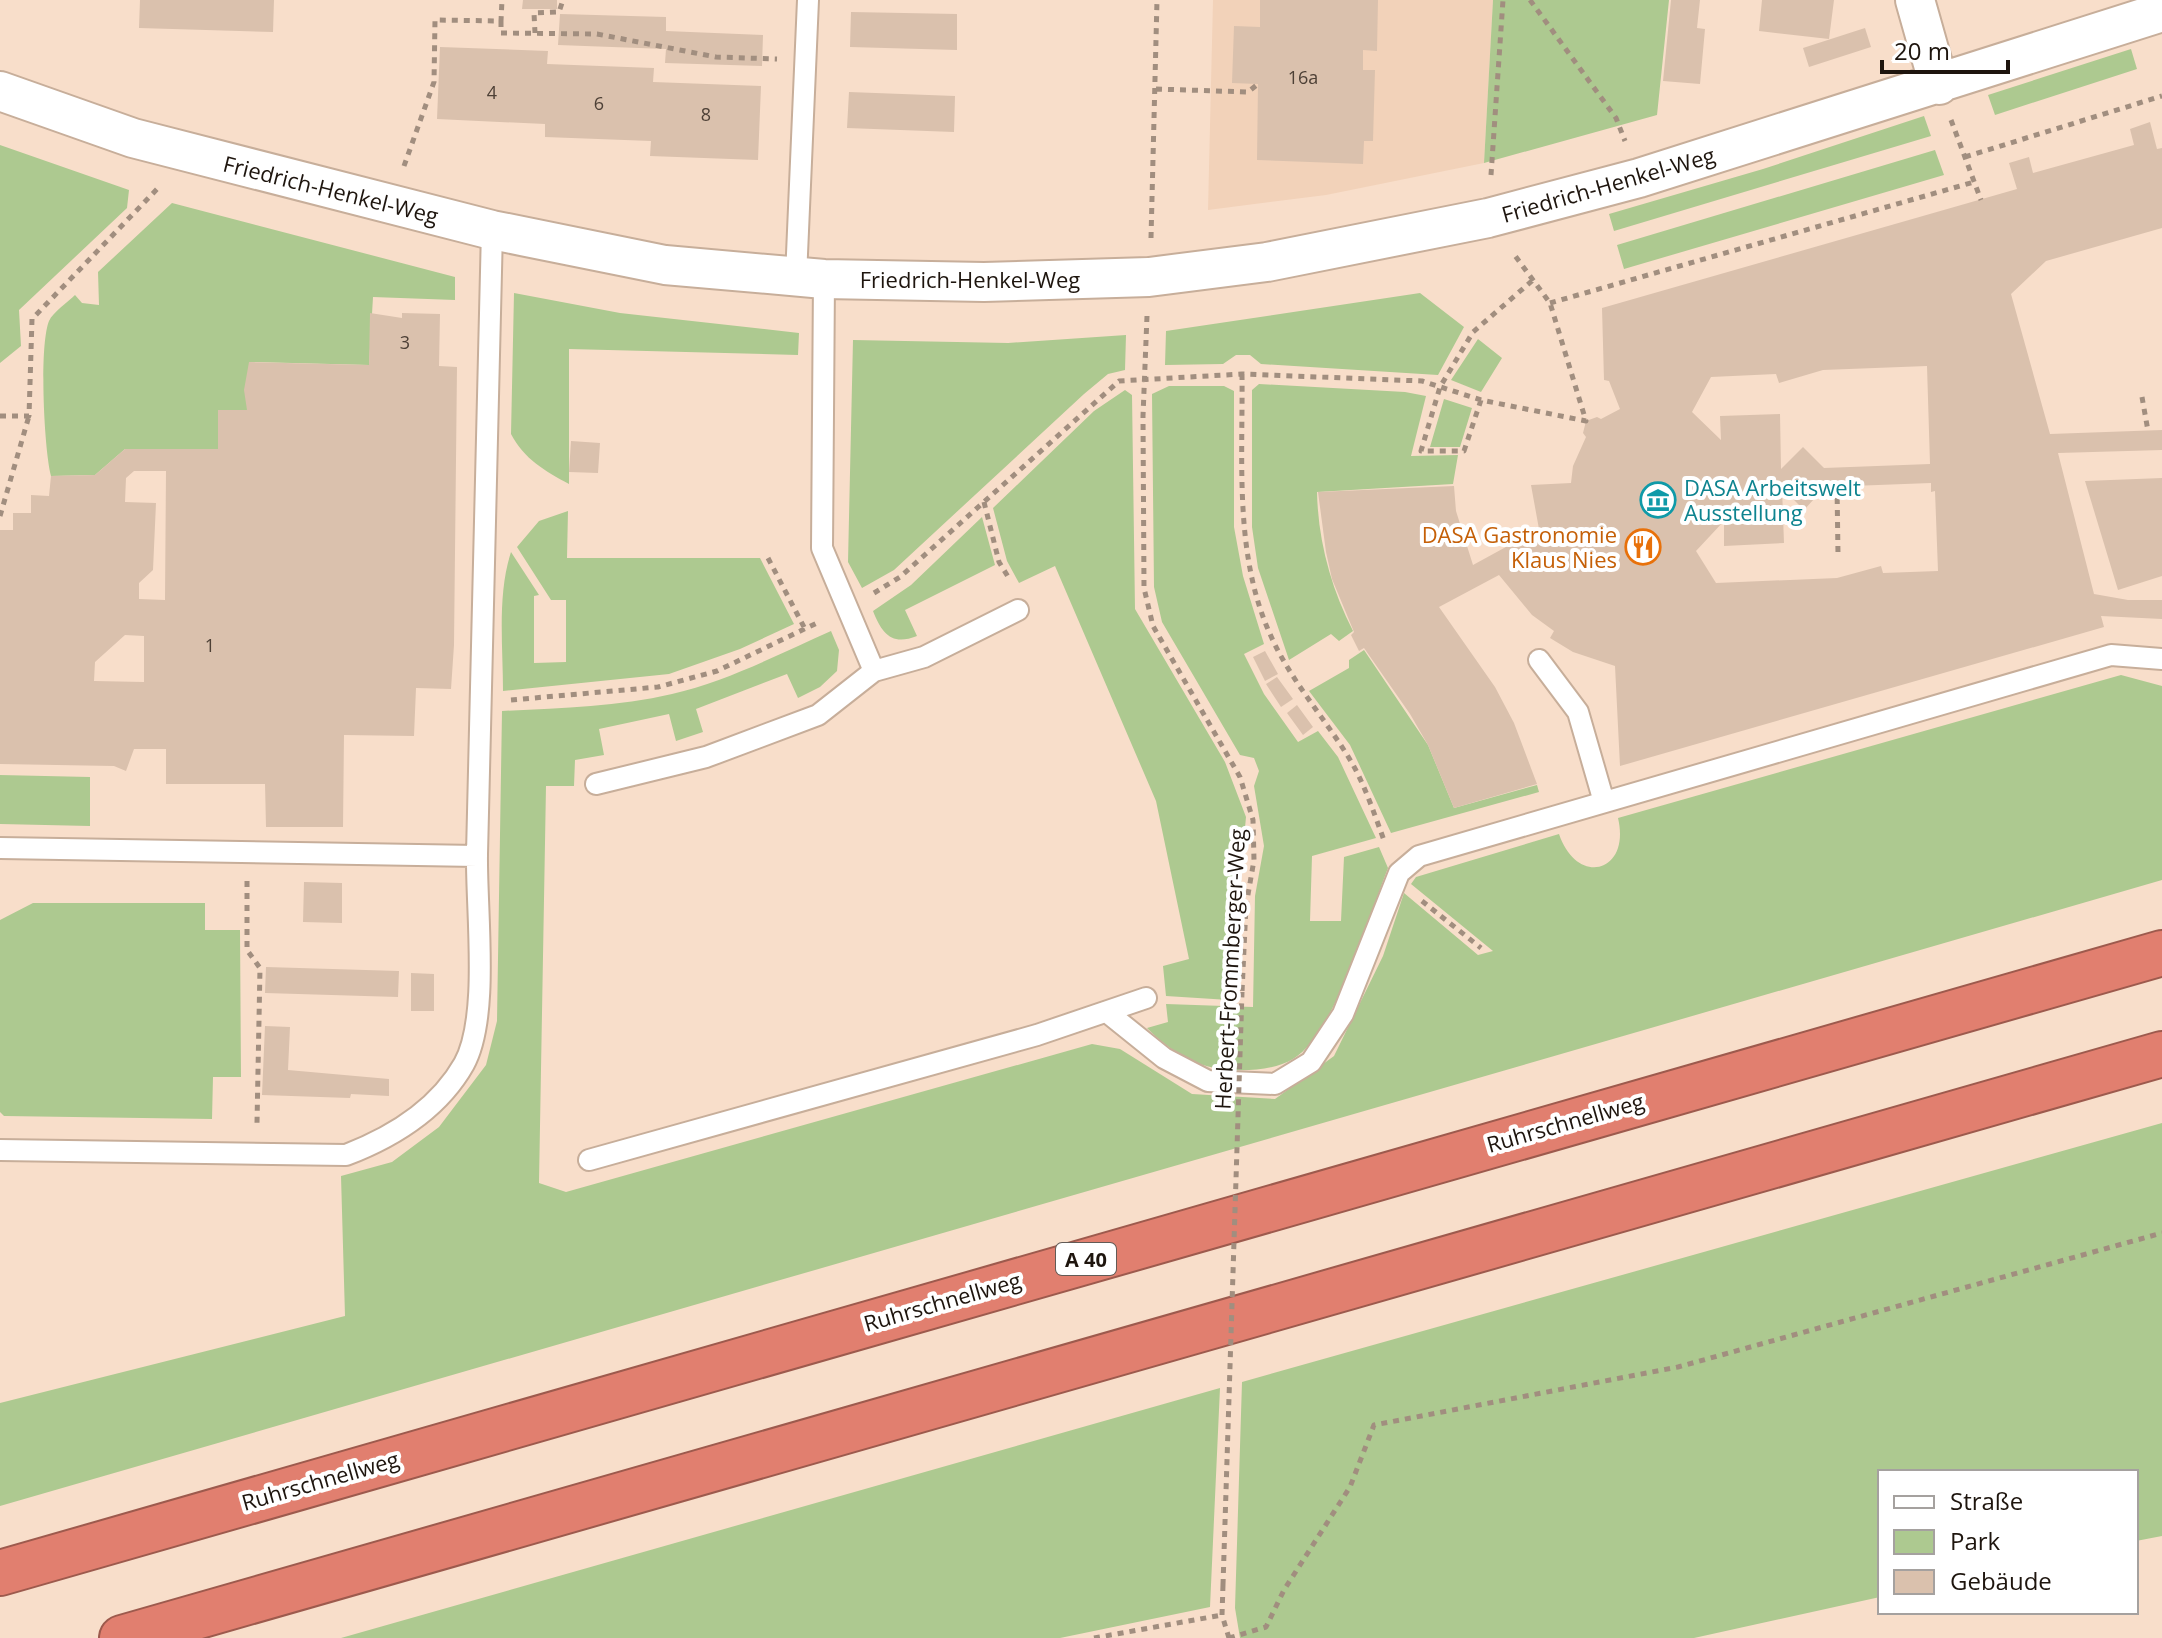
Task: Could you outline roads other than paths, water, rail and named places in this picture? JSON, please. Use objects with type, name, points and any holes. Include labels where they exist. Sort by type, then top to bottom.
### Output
[{"type":"highway","name":"Ruhrschnellweg","points":[[0,1573],[2162,953]]},
{"type":"highway","points":[[122,1638],[2162,1054]]},
{"type":"street","points":[[1915,0],[1939,85]]},
{"type":"street","name":"Friedrich-Henkel-Weg","points":[[0,91],[133,138],[492,230],[665,265],[810,278],[984,282],[1149,277],[1267,262],[1488,218],[1639,178],[2162,12]]},
{"type":"lane","points":[[808,0],[810,278],[822,548],[874,671]]},
{"type":"lane","points":[[0,1150],[346,1155],[388,1139],[441,1095],[465,1063],[478,1019],[477,856],[492,230]]},
{"type":"lane","points":[[596,784],[706,757],[818,715],[874,671],[924,657],[1018,610]]},
{"type":"lane","points":[[1108,1013],[1164,1058],[1208,1081],[1275,1084],[1311,1062],[1343,1014],[1399,873],[1419,856],[2111,655],[2162,659]]},
{"type":"lane","points":[[1539,660],[1578,712],[1604,802]]},
{"type":"lane","points":[[0,848],[477,856]]},
{"type":"lane","points":[[589,1160],[1108,1013],[1146,998]]},
{"type":"place","name":"DASA Arbeitswelt Ausstellung","points":[[1658,500]]},
{"type":"place","name":"DASA Gastronomie Klaus Nies","points":[[1643,547]]}]
